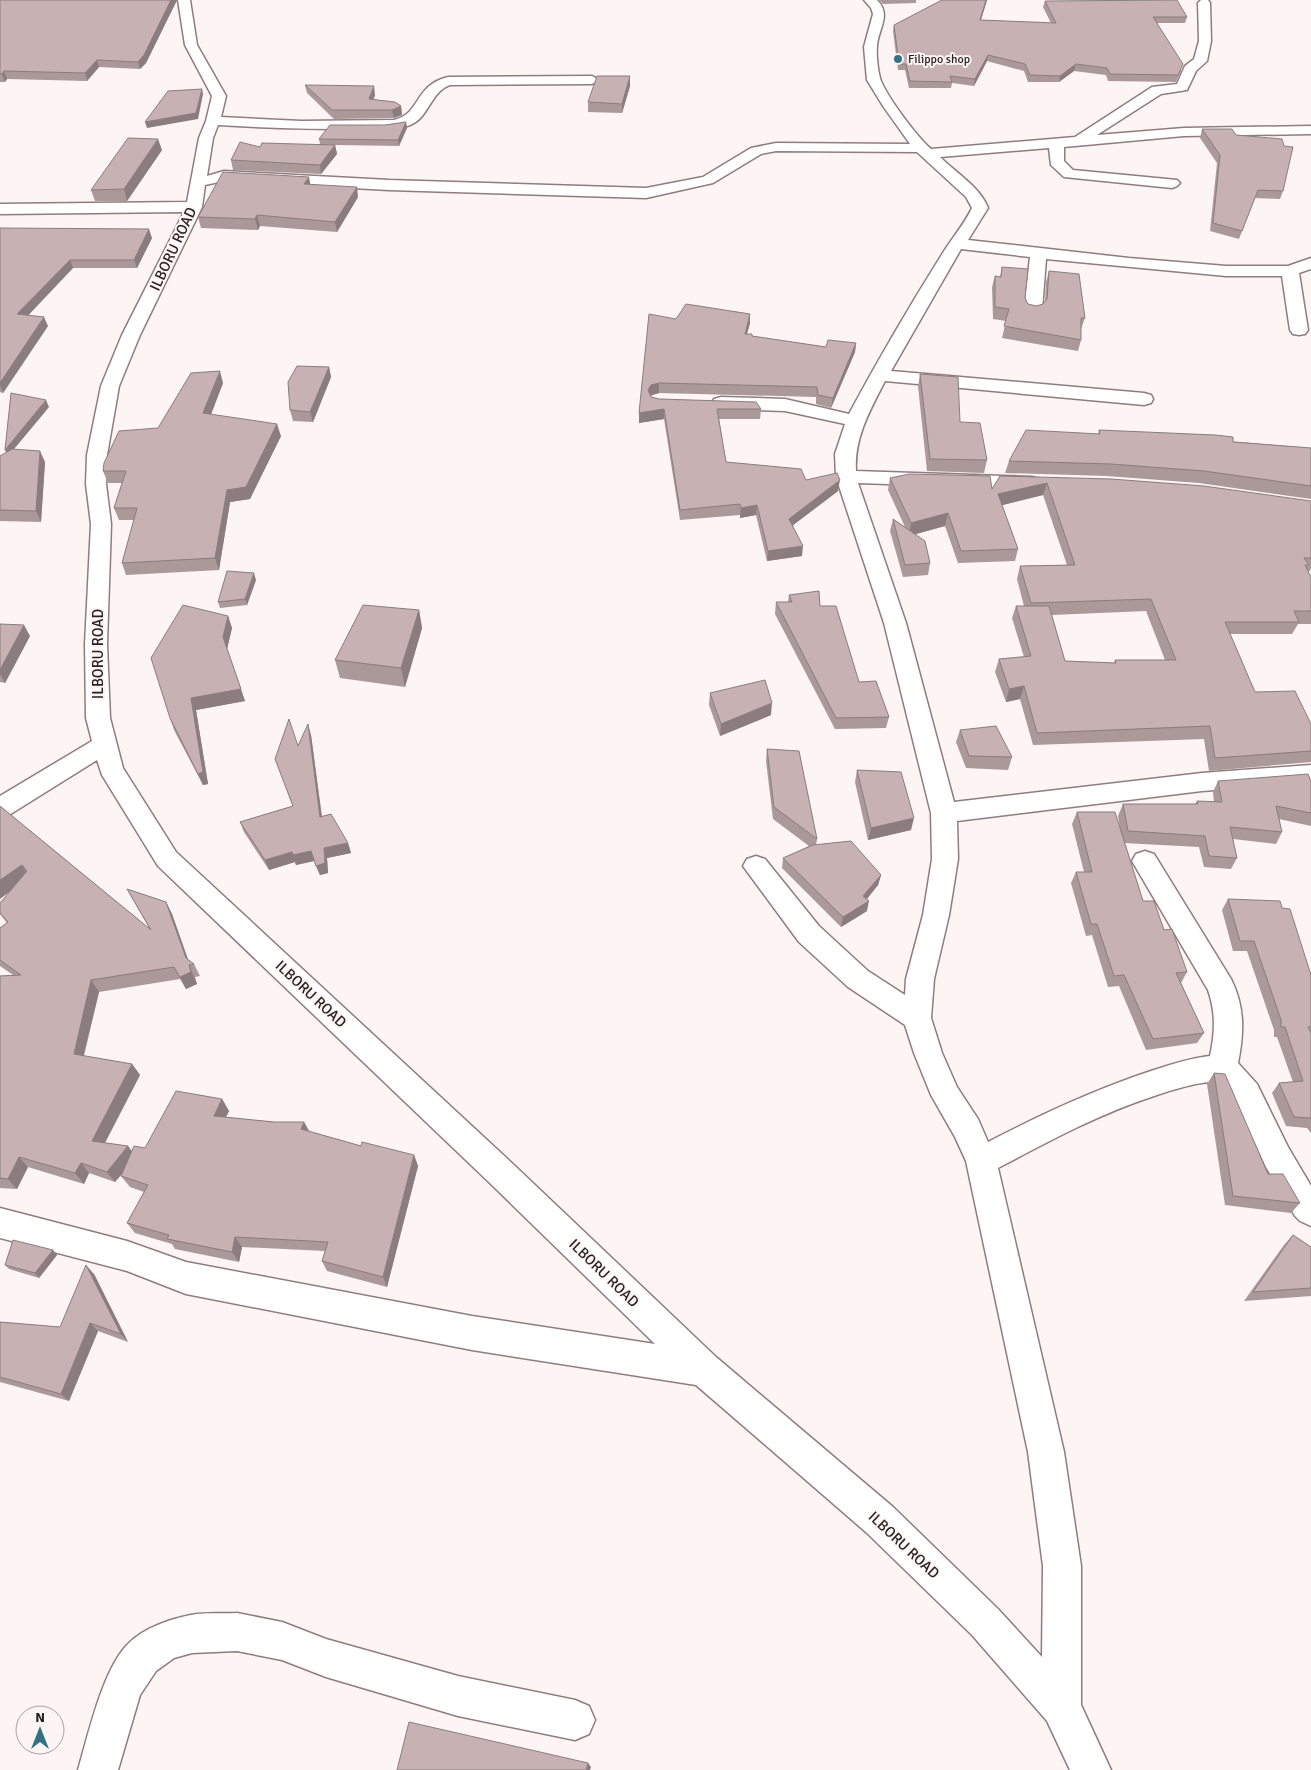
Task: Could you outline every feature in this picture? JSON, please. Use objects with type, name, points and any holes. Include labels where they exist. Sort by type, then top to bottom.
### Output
[{"type":"street","name":"ILBORU ROAD","points":[[184,0],[191,45],[219,96],[213,121],[206,138],[197,194],[131,335],[110,386],[97,455],[96,484],[101,524],[96,644],[98,718],[111,769],[167,859],[504,1176],[704,1369],[880,1520],[985,1622],[1061,1708],[1091,1770]]},
{"type":"street","points":[[878,2],[879,14],[870,47],[874,80],[890,106],[924,151],[978,202],[980,208],[879,375],[856,421],[845,454],[846,477],[895,623],[944,813],[945,859],[936,915],[920,979],[917,1018],[928,1053],[946,1095],[967,1130],[981,1162],[1046,1452],[1062,1566],[1061,1708]]},
{"type":"street","points":[[1078,140],[1157,90],[1182,87],[1190,70],[1200,61],[1205,40],[1204,2]]},
{"type":"street","points":[[213,121],[301,125],[394,124],[406,122],[412,118],[432,88],[448,81],[592,80]]},
{"type":"street","points":[[0,209],[197,194],[224,176],[389,185],[646,193],[708,180],[756,151],[776,147],[924,151],[1057,143],[1184,132],[1311,130]]},
{"type":"street","points":[[1057,143],[1056,162],[1060,170],[1069,174],[1172,184]]},
{"type":"street","points":[[957,244],[1038,254],[1226,271],[1290,271],[1311,263]]},
{"type":"street","points":[[1032,310],[1038,254]]},
{"type":"street","points":[[1290,271],[1298,330]]},
{"type":"street","points":[[879,375],[1144,399]]},
{"type":"street","points":[[705,402],[785,405],[856,421]]},
{"type":"street","points":[[846,477],[1049,483]]},
{"type":"street","points":[[0,808],[106,744]]},
{"type":"street","points":[[944,813],[1202,782],[1311,774]]},
{"type":"street","points":[[1145,862],[1221,987],[1229,1008],[1230,1030],[1222,1068]]},
{"type":"street","points":[[756,866],[809,934],[858,979],[917,1018]]},
{"type":"street","points":[[981,1162],[1070,1115],[1136,1089],[1195,1070],[1222,1068],[1247,1093],[1277,1157],[1306,1206],[1311,1211]]},
{"type":"street","points":[[0,1222],[127,1256],[186,1278],[472,1333],[704,1369]]},
{"type":"street","points":[[98,1770],[124,1686],[142,1657],[165,1642],[192,1634],[238,1632],[282,1641],[326,1658],[458,1696],[575,1720]]},
{"type":"building","points":[[0,0],[171,0],[144,55],[138,62],[97,60],[85,73],[4,71],[0,74]]},
{"type":"building","points":[[942,0],[986,0],[980,20],[1056,23],[1045,1],[1177,0],[1187,17],[1153,17],[1183,64],[1178,75],[1110,74],[1107,68],[1076,64],[1060,76],[1030,75],[1025,64],[988,55],[975,79],[950,76],[952,82],[910,81],[906,64],[899,64],[894,25]]},
{"type":"building","points":[[597,76],[630,76],[622,104],[588,102]]},
{"type":"building","points":[[305,85],[374,86],[369,99],[395,102],[401,106],[392,110],[332,110]]},
{"type":"building","points":[[202,89],[196,113],[145,122],[168,91]]},
{"type":"building","points":[[406,122],[398,140],[319,139],[330,125],[385,125]]},
{"type":"building","points":[[1202,129],[1232,129],[1236,135],[1282,139],[1284,146],[1293,147],[1283,191],[1258,190],[1242,231],[1213,223],[1220,155]]},
{"type":"building","points":[[128,138],[158,139],[124,189],[91,190]]},
{"type":"building","points":[[240,142],[260,147],[262,143],[335,145],[320,165],[231,160]]},
{"type":"building","points":[[223,172],[309,177],[304,184],[357,187],[335,222],[257,215],[255,219],[198,217]]},
{"type":"building","points":[[0,228],[149,229],[134,260],[70,260],[17,314],[44,317],[0,383]]},
{"type":"building","points":[[1002,267],[1028,269],[1025,298],[1028,304],[1036,306],[1043,304],[1047,299],[1049,271],[1079,274],[1085,318],[1081,318],[1081,340],[1004,326],[1009,309],[995,307],[995,276],[1001,277]]},
{"type":"building","points":[[686,304],[750,314],[745,334],[752,334],[752,336],[826,347],[828,340],[856,343],[833,398],[818,395],[817,387],[659,383],[651,385],[648,390],[651,397],[659,399],[756,402],[761,409],[717,409],[726,462],[801,469],[806,480],[837,473],[840,480],[789,519],[803,546],[768,551],[757,505],[741,508],[740,504],[680,510],[664,409],[639,413],[649,314],[676,319]]},
{"type":"building","points":[[297,366],[329,367],[310,412],[290,410],[288,382]]},
{"type":"building","points":[[220,371],[203,413],[277,424],[246,487],[227,490],[215,558],[122,563],[137,508],[114,508],[126,471],[103,471],[104,463],[119,431],[158,428],[191,373]]},
{"type":"building","points":[[920,374],[958,377],[960,422],[980,423],[987,460],[930,459]]},
{"type":"building","points":[[11,393],[46,400],[5,450]]},
{"type":"building","points":[[1026,430],[1100,434],[1099,430],[1215,435],[1233,437],[1233,442],[1311,448],[1311,486],[1204,471],[1111,464],[1009,461]]},
{"type":"building","points":[[12,449],[40,451],[36,511],[0,510],[0,456]]},
{"type":"building","points":[[909,474],[990,476],[992,489],[1000,476],[1111,479],[1204,486],[1311,501],[1311,558],[1304,558],[1309,565],[1305,565],[1311,577],[1311,611],[1294,611],[1299,622],[1225,622],[1255,692],[1295,691],[1311,724],[1311,751],[1215,758],[1210,726],[1037,733],[1024,686],[1009,689],[999,659],[1031,656],[1016,606],[1049,606],[1065,661],[1116,663],[1115,660],[1176,660],[1151,599],[1031,603],[1020,566],[1075,565],[1047,483],[998,494],[1018,549],[961,551],[948,513],[911,523],[890,478]]},
{"type":"building","points":[[893,519],[925,541],[930,563],[905,565]]},
{"type":"building","points":[[227,571],[254,573],[245,599],[218,602]]},
{"type":"building","points":[[819,591],[820,606],[836,606],[859,682],[876,681],[889,717],[836,718],[776,602],[792,602],[789,595]]},
{"type":"building","points":[[183,605],[228,616],[223,637],[241,689],[191,698],[203,772],[198,774],[170,718],[151,658]]},
{"type":"building","points":[[363,605],[419,610],[401,668],[335,660]]},
{"type":"building","points":[[0,624],[24,625],[0,670]]},
{"type":"building","points":[[765,680],[772,703],[721,724],[710,693]]},
{"type":"building","points":[[289,719],[298,746],[308,724],[320,817],[331,814],[348,843],[324,848],[325,863],[316,866],[311,851],[293,855],[292,852],[265,860],[240,822],[293,806],[275,759]]},
{"type":"building","points":[[996,726],[1012,757],[969,756],[960,730]]},
{"type":"building","points":[[767,749],[799,751],[817,839],[774,807]]},
{"type":"building","points":[[857,770],[901,772],[914,818],[871,828]]},
{"type":"building","points":[[1308,774],[1311,781],[1311,813],[1276,806],[1282,832],[1230,827],[1237,858],[1209,856],[1205,836],[1128,831],[1123,804],[1198,804],[1197,801],[1222,802],[1218,781]]},
{"type":"building","points":[[0,806],[151,930],[127,889],[166,902],[186,958],[194,964],[189,965],[191,972],[180,977],[174,967],[91,980],[74,1054],[132,1064],[92,1141],[128,1146],[107,1172],[81,1163],[75,1173],[19,1157],[8,1179],[0,1178],[0,976],[21,975],[0,960],[0,928],[8,922],[0,913],[0,903],[27,871],[22,865],[0,880]]},
{"type":"building","points":[[1077,812],[1115,812],[1143,901],[1154,901],[1164,930],[1172,929],[1187,972],[1176,973],[1204,1033],[1153,1039],[1124,975],[1114,976],[1097,924],[1091,924],[1076,872],[1092,872]]},
{"type":"building","points":[[851,841],[881,875],[863,896],[869,901],[843,917],[783,858],[813,845]]},
{"type":"building","points":[[1228,899],[1280,901],[1282,908],[1290,909],[1311,975],[1311,1027],[1308,1027],[1311,1033],[1311,1118],[1294,1117],[1279,1083],[1303,1081],[1285,1027],[1281,1027],[1281,1020],[1254,941],[1240,941]]},
{"type":"building","points":[[1214,1073],[1225,1074],[1268,1174],[1283,1174],[1300,1203],[1233,1196]]},
{"type":"building","points":[[176,1091],[222,1099],[214,1116],[274,1122],[304,1122],[301,1129],[361,1146],[362,1142],[414,1155],[383,1277],[322,1261],[328,1242],[235,1237],[232,1252],[167,1239],[169,1235],[127,1223],[148,1185],[121,1176],[134,1146],[145,1148]]},
{"type":"building","points":[[1293,1235],[1311,1247],[1311,1288],[1253,1292]]},
{"type":"building","points":[[13,1240],[53,1250],[35,1273],[5,1265]]},
{"type":"building","points":[[86,1265],[121,1334],[90,1323],[61,1394],[0,1377],[0,1322],[60,1327]]},
{"type":"building","points":[[409,1722],[588,1763],[586,1770],[397,1770]]},
{"type":"place","name":"Filippo shop","points":[[898,59]]}]
